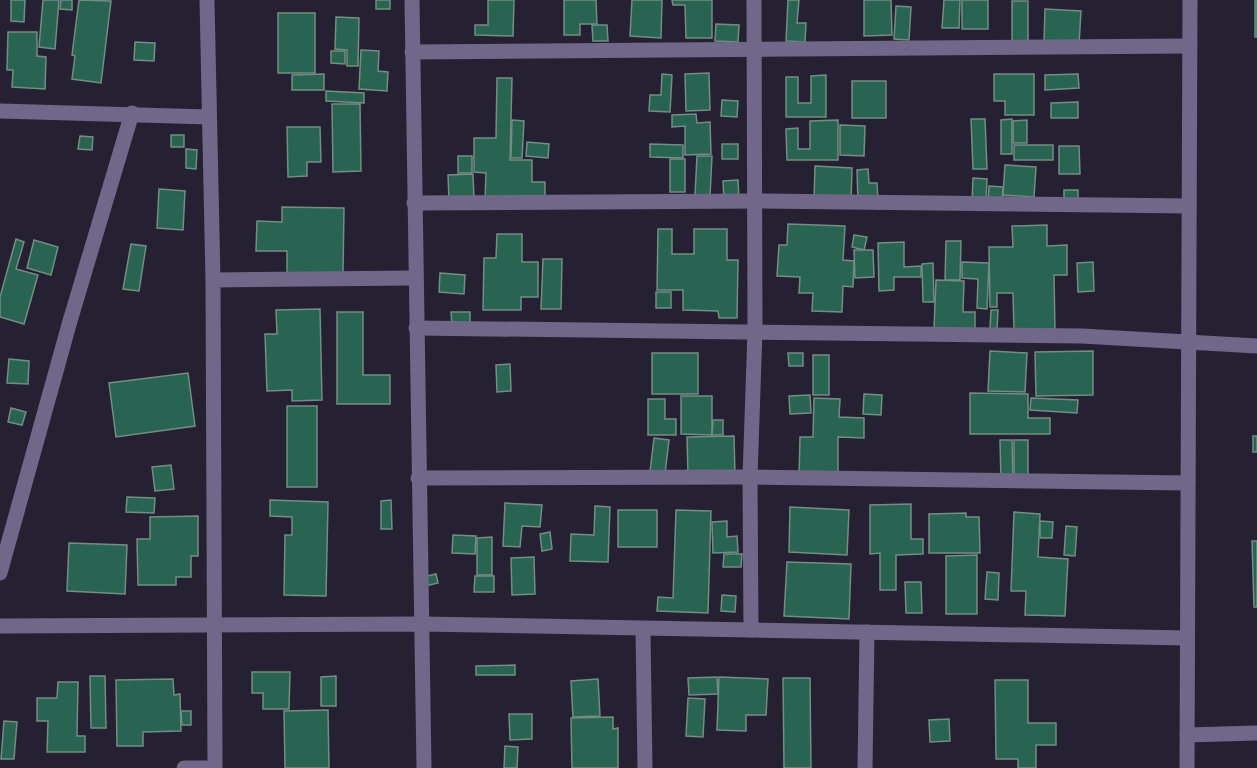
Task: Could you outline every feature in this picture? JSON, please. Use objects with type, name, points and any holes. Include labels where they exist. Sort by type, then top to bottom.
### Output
[{"type":"street","points":[[184,768],[215,768],[213,280],[207,0]]},
{"type":"street","points":[[412,0],[424,768]]},
{"type":"street","points":[[750,630],[750,477],[755,331],[754,0]]},
{"type":"street","points":[[1187,768],[1190,0]]},
{"type":"street","points":[[412,52],[1189,46]]},
{"type":"street","points":[[0,111],[209,117]]},
{"type":"street","points":[[0,573],[70,321],[132,113]]},
{"type":"street","points":[[414,203],[755,201],[1189,206]]},
{"type":"street","points":[[213,280],[415,278]]},
{"type":"street","points":[[416,327],[1082,336],[1189,344],[1257,346]]},
{"type":"street","points":[[418,478],[750,477],[1188,483]]},
{"type":"street","points":[[0,626],[422,624],[1187,638]]},
{"type":"street","points":[[643,629],[645,768]]},
{"type":"street","points":[[865,768],[867,632]]},
{"type":"street","points":[[1187,735],[1257,733]]},
{"type":"building","points":[[11,0],[25,0],[24,22],[11,21]]},
{"type":"building","points":[[43,0],[59,0],[55,49],[39,47]]},
{"type":"building","points":[[61,0],[72,0],[72,10],[60,9]]},
{"type":"building","points":[[79,0],[111,1],[101,83],[72,79],[75,56],[72,55]]},
{"type":"building","points":[[376,0],[390,0],[390,9],[376,9]]},
{"type":"building","points":[[488,0],[514,0],[513,36],[475,35],[475,25],[488,25]]},
{"type":"building","points":[[564,0],[596,0],[597,24],[580,24],[580,35],[564,35]]},
{"type":"building","points":[[632,0],[662,0],[661,38],[630,36]]},
{"type":"building","points":[[672,0],[712,0],[712,38],[686,38],[685,5],[673,5]]},
{"type":"building","points":[[788,0],[799,0],[797,23],[806,23],[805,42],[786,41]]},
{"type":"building","points":[[864,0],[891,0],[892,35],[864,36]]},
{"type":"building","points":[[944,0],[960,0],[959,28],[942,28]]},
{"type":"building","points":[[962,0],[988,0],[988,29],[962,29]]},
{"type":"building","points":[[1255,0],[1257,0],[1257,37],[1255,37]]},
{"type":"building","points":[[1012,1],[1028,1],[1028,43],[1012,43]]},
{"type":"building","points":[[896,6],[911,7],[909,40],[894,39]]},
{"type":"building","points":[[1045,9],[1081,11],[1079,44],[1044,43]]},
{"type":"building","points":[[278,13],[315,13],[315,73],[278,73]]},
{"type":"building","points":[[336,17],[359,18],[358,66],[347,66],[347,50],[335,49]]},
{"type":"building","points":[[716,24],[739,25],[738,42],[715,41]]},
{"type":"building","points":[[592,25],[607,25],[608,41],[593,41]]},
{"type":"building","points":[[8,32],[37,32],[37,56],[46,57],[45,89],[12,87],[13,70],[7,70]]},
{"type":"building","points":[[135,42],[155,43],[154,61],[134,60]]},
{"type":"building","points":[[361,50],[379,51],[378,71],[388,72],[387,91],[359,89]]},
{"type":"building","points":[[331,51],[345,51],[345,64],[331,63]]},
{"type":"building","points":[[709,73],[710,110],[686,111],[685,74]]},
{"type":"building","points":[[324,74],[324,90],[292,90],[292,75]]},
{"type":"building","points":[[662,74],[672,75],[670,112],[649,111],[650,95],[661,95]]},
{"type":"building","points":[[994,74],[1034,74],[1034,115],[1005,115],[1005,101],[994,101]]},
{"type":"building","points":[[1078,74],[1079,88],[1045,90],[1045,75]]},
{"type":"building","points":[[826,75],[826,117],[786,117],[786,77],[798,77],[798,103],[811,103],[811,76]]},
{"type":"building","points":[[497,78],[512,78],[510,160],[532,160],[532,182],[545,182],[545,201],[485,200],[486,173],[474,172],[474,138],[496,138]]},
{"type":"building","points":[[852,81],[886,81],[886,118],[852,118]]},
{"type":"building","points":[[326,91],[364,93],[364,103],[326,101]]},
{"type":"building","points":[[722,100],[738,101],[737,117],[721,116]]},
{"type":"building","points":[[1078,102],[1078,118],[1051,118],[1051,103]]},
{"type":"building","points":[[332,104],[360,104],[361,171],[333,172]]},
{"type":"building","points":[[696,114],[697,123],[710,122],[711,154],[685,155],[685,126],[672,127],[672,115]]},
{"type":"building","points":[[971,119],[985,119],[987,169],[973,169]]},
{"type":"building","points":[[1012,119],[1012,154],[1001,154],[1001,120]]},
{"type":"building","points":[[512,120],[524,121],[522,158],[511,158]]},
{"type":"building","points":[[838,120],[838,160],[787,160],[786,129],[798,128],[798,149],[810,149],[810,121]]},
{"type":"building","points":[[1027,120],[1027,143],[1013,143],[1013,121]]},
{"type":"building","points":[[840,125],[865,126],[864,156],[840,155]]},
{"type":"building","points":[[287,127],[320,127],[321,162],[307,162],[307,176],[288,177]]},
{"type":"building","points":[[171,135],[184,135],[184,147],[171,147]]},
{"type":"building","points":[[80,136],[93,137],[92,150],[78,149]]},
{"type":"building","points":[[527,142],[549,144],[548,158],[526,156]]},
{"type":"building","points":[[650,144],[683,145],[683,158],[650,157]]},
{"type":"building","points":[[722,144],[738,144],[738,159],[722,159]]},
{"type":"building","points":[[1014,145],[1053,145],[1053,160],[1014,160]]},
{"type":"building","points":[[1059,146],[1079,146],[1080,174],[1059,174]]},
{"type":"building","points":[[186,149],[197,150],[196,169],[186,168]]},
{"type":"building","points":[[458,156],[472,156],[472,173],[458,173]]},
{"type":"building","points":[[697,156],[712,156],[710,196],[695,195]]},
{"type":"building","points":[[670,159],[685,159],[685,192],[670,192]]},
{"type":"building","points":[[1005,165],[1036,167],[1034,197],[1003,195]]},
{"type":"building","points":[[815,166],[852,168],[851,203],[814,201]]},
{"type":"building","points":[[868,169],[869,183],[877,183],[878,201],[858,202],[857,170]]},
{"type":"building","points":[[473,174],[474,199],[449,200],[448,175]]},
{"type":"building","points":[[973,178],[987,179],[986,203],[972,202]]},
{"type":"building","points":[[738,180],[739,200],[724,201],[723,181]]},
{"type":"building","points":[[989,186],[1003,187],[1002,204],[988,203]]},
{"type":"building","points":[[159,189],[185,191],[183,230],[157,228]]},
{"type":"building","points":[[1064,190],[1078,190],[1078,203],[1064,203]]},
{"type":"building","points":[[282,207],[344,208],[343,273],[287,273],[287,251],[256,251],[257,221],[282,222]]},
{"type":"building","points":[[788,224],[845,226],[843,260],[854,261],[853,287],[843,286],[842,312],[812,311],[813,293],[799,293],[800,277],[777,276],[779,245],[787,245]]},
{"type":"building","points":[[1047,225],[1047,246],[1067,245],[1067,275],[1054,275],[1055,330],[1014,331],[1013,293],[997,293],[997,307],[990,307],[989,247],[1013,247],[1012,226]]},
{"type":"building","points":[[658,229],[672,229],[672,254],[694,254],[694,229],[727,229],[727,260],[738,260],[737,318],[719,318],[718,311],[683,310],[683,290],[657,290]]},
{"type":"building","points":[[497,234],[522,234],[522,262],[538,262],[538,297],[521,297],[521,310],[483,310],[484,258],[496,258]]},
{"type":"building","points":[[854,235],[867,237],[864,250],[852,247]]},
{"type":"building","points":[[16,239],[24,242],[16,269],[38,275],[24,324],[0,317],[0,297]]},
{"type":"building","points":[[34,240],[58,247],[51,275],[27,268]]},
{"type":"building","points":[[946,241],[961,241],[960,280],[945,280]]},
{"type":"building","points":[[904,242],[904,267],[921,266],[921,277],[894,277],[894,290],[879,291],[878,243]]},
{"type":"building","points":[[131,244],[146,246],[139,291],[123,289]]},
{"type":"building","points":[[854,250],[873,250],[874,277],[855,278]]},
{"type":"building","points":[[543,259],[562,259],[561,309],[541,309]]},
{"type":"building","points":[[962,262],[989,263],[987,309],[977,308],[978,279],[962,278]]},
{"type":"building","points":[[1093,262],[1094,291],[1078,292],[1077,263]]},
{"type":"building","points":[[933,263],[934,302],[923,302],[922,264]]},
{"type":"building","points":[[440,273],[465,275],[464,294],[439,292]]},
{"type":"building","points":[[936,280],[964,281],[963,312],[975,312],[975,330],[934,329]]},
{"type":"building","points":[[656,292],[671,292],[671,308],[656,308]]},
{"type":"building","points":[[320,309],[322,400],[292,401],[292,390],[267,391],[265,334],[277,334],[276,310]]},
{"type":"building","points":[[991,310],[998,310],[997,329],[990,329]]},
{"type":"building","points":[[337,312],[363,312],[363,375],[390,375],[390,404],[337,404]]},
{"type":"building","points":[[451,312],[470,312],[470,327],[452,328]]},
{"type":"building","points":[[990,351],[1027,353],[1025,392],[988,391]]},
{"type":"building","points":[[1093,351],[1093,395],[1036,396],[1035,352]]},
{"type":"building","points":[[652,353],[698,353],[698,394],[652,394]]},
{"type":"building","points":[[788,353],[803,353],[803,366],[789,366]]},
{"type":"building","points":[[813,355],[829,355],[829,395],[813,395]]},
{"type":"building","points":[[9,359],[29,361],[28,384],[7,383]]},
{"type":"building","points":[[510,364],[511,391],[497,392],[496,365]]},
{"type":"building","points":[[188,373],[195,426],[116,437],[109,383]]},
{"type":"building","points":[[970,393],[1028,394],[1028,418],[1050,418],[1050,434],[970,434]]},
{"type":"building","points":[[864,394],[882,395],[881,415],[863,414]]},
{"type":"building","points":[[810,395],[811,413],[790,414],[789,396]]},
{"type":"building","points":[[681,396],[712,396],[712,435],[681,434]]},
{"type":"building","points":[[814,398],[840,399],[839,417],[864,418],[864,438],[838,437],[838,479],[799,478],[800,437],[813,437]]},
{"type":"building","points":[[1031,398],[1078,400],[1077,413],[1030,410]]},
{"type":"building","points":[[648,399],[665,399],[665,419],[676,419],[676,435],[648,435]]},
{"type":"building","points":[[287,406],[317,406],[317,487],[287,487]]},
{"type":"building","points":[[11,408],[26,412],[22,425],[8,422]]},
{"type":"building","points":[[713,420],[723,420],[723,435],[712,435]]},
{"type":"building","points":[[734,436],[735,475],[688,475],[687,437]]},
{"type":"building","points":[[1253,436],[1257,436],[1257,452],[1253,452]]},
{"type":"building","points":[[654,438],[669,440],[665,474],[650,472]]},
{"type":"building","points":[[1000,440],[1012,440],[1013,480],[1001,480]]},
{"type":"building","points":[[1014,440],[1028,440],[1028,475],[1014,475]]},
{"type":"building","points":[[171,465],[174,489],[155,491],[152,467]]},
{"type":"building","points":[[127,497],[155,498],[154,513],[126,512]]},
{"type":"building","points":[[270,500],[328,502],[326,596],[284,595],[285,535],[292,535],[292,517],[270,516]]},
{"type":"building","points":[[391,500],[392,529],[381,529],[381,501]]},
{"type":"building","points":[[505,503],[542,505],[540,527],[522,526],[520,547],[503,546]]},
{"type":"building","points":[[911,504],[911,539],[923,539],[923,554],[896,555],[896,590],[880,590],[880,553],[870,554],[870,505]]},
{"type":"building","points":[[595,506],[610,507],[608,562],[570,561],[571,534],[594,535]]},
{"type":"building","points":[[790,507],[849,510],[847,555],[789,552]]},
{"type":"building","points":[[618,510],[657,510],[657,547],[618,547]]},
{"type":"building","points":[[676,510],[711,511],[708,613],[657,611],[658,597],[673,598]]},
{"type":"building","points":[[1014,512],[1040,514],[1038,557],[1068,559],[1065,616],[1025,615],[1026,591],[1011,591]]},
{"type":"building","points":[[966,513],[966,517],[979,517],[980,553],[929,553],[929,514]]},
{"type":"building","points":[[198,516],[198,556],[191,556],[191,577],[176,577],[176,585],[138,585],[137,539],[150,539],[150,517]]},
{"type":"building","points":[[727,521],[727,537],[737,536],[738,552],[713,553],[712,522]]},
{"type":"building","points":[[1040,521],[1053,522],[1052,538],[1040,538]]},
{"type":"building","points":[[1066,526],[1077,527],[1075,556],[1064,555]]},
{"type":"building","points":[[550,532],[552,549],[542,551],[540,534]]},
{"type":"building","points":[[453,535],[476,536],[475,554],[452,553]]},
{"type":"building","points":[[492,537],[492,575],[477,575],[477,538]]},
{"type":"building","points":[[1252,541],[1257,541],[1257,607],[1254,607]]},
{"type":"building","points":[[69,543],[127,545],[125,594],[67,591]]},
{"type":"building","points":[[724,554],[742,554],[741,567],[723,567]]},
{"type":"building","points":[[977,555],[977,614],[946,614],[946,556]]},
{"type":"building","points":[[534,557],[535,594],[512,595],[511,558]]},
{"type":"building","points":[[787,562],[851,564],[849,619],[784,616]]},
{"type":"building","points":[[987,572],[999,573],[998,600],[985,599]]},
{"type":"building","points":[[436,574],[438,583],[421,587],[419,578]]},
{"type":"building","points":[[475,576],[494,576],[494,592],[474,592]]},
{"type":"building","points":[[905,582],[921,582],[922,613],[906,613]]},
{"type":"building","points":[[722,595],[736,596],[735,612],[721,611]]},
{"type":"building","points":[[515,665],[515,675],[476,675],[476,666]]},
{"type":"building","points":[[252,672],[290,672],[289,709],[263,709],[263,693],[252,693]]},
{"type":"building","points":[[90,676],[105,676],[106,728],[91,728]]},
{"type":"building","points":[[336,676],[336,706],[321,706],[321,677]]},
{"type":"building","points":[[717,677],[718,694],[689,695],[688,678]]},
{"type":"building","points":[[719,677],[768,679],[766,715],[746,715],[746,731],[717,730]]},
{"type":"building","points":[[783,678],[810,678],[811,768],[784,768]]},
{"type":"building","points":[[173,679],[174,695],[180,694],[181,731],[143,732],[143,746],[117,746],[116,680]]},
{"type":"building","points":[[598,679],[600,716],[573,717],[571,681]]},
{"type":"building","points":[[995,680],[1028,680],[1028,723],[1056,723],[1056,745],[1036,745],[1036,768],[1018,768],[1018,759],[996,759]]},
{"type":"building","points":[[58,682],[78,682],[77,736],[85,736],[85,752],[47,752],[48,721],[37,721],[37,698],[57,698]]},
{"type":"building","points":[[688,698],[705,699],[703,737],[686,736]]},
{"type":"building","points":[[328,710],[329,768],[285,768],[284,711]]},
{"type":"building","points":[[181,711],[191,711],[191,725],[182,725]]},
{"type":"building","points":[[509,714],[532,714],[532,739],[510,740]]},
{"type":"building","points":[[613,717],[613,729],[618,728],[618,768],[572,768],[571,718]]},
{"type":"building","points":[[949,719],[950,741],[930,742],[929,720]]},
{"type":"building","points":[[4,721],[17,722],[14,759],[1,759]]},
{"type":"building","points":[[505,746],[518,747],[517,768],[504,768]]}]
